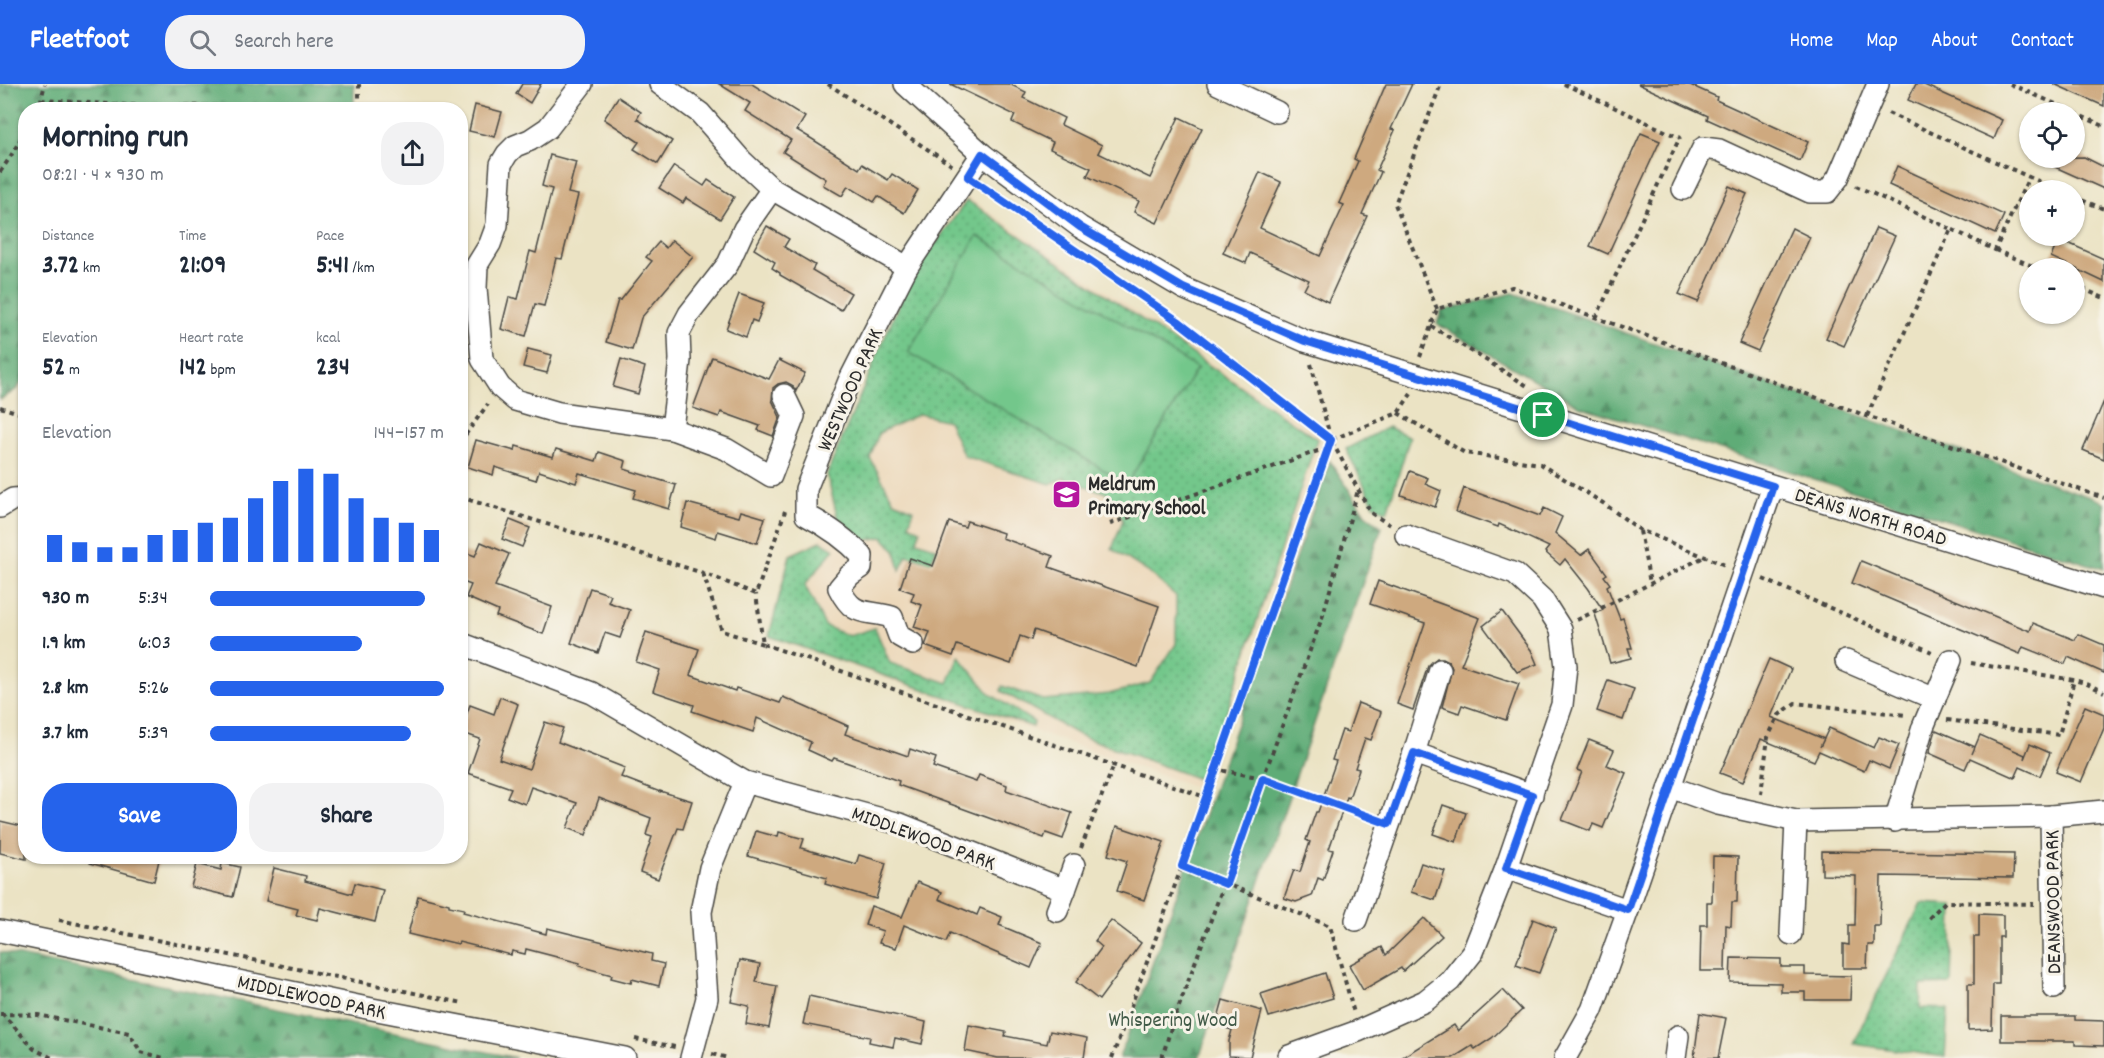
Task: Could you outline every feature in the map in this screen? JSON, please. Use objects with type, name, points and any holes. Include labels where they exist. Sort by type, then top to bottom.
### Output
[{"type":"street","points":[[582,84],[548,128],[530,140],[515,146],[501,164],[497,225],[490,244],[477,265],[476,288],[482,359],[500,387],[515,400],[559,413],[672,429],[726,449],[771,476],[794,416],[784,395]]},
{"type":"street","points":[[660,84],[700,113],[741,160],[772,189],[907,267]]},
{"type":"street","name":"DEANS NORTH ROAD","points":[[905,84],[982,154],[1080,227],[1183,288],[1305,341],[2104,588]]},
{"type":"street","points":[[1218,84],[1277,112]]},
{"type":"street","points":[[1683,189],[1703,148],[1719,150],[1810,192],[1827,192],[1839,178],[1878,84]]},
{"type":"street","name":"WESTWOOD PARK","points":[[913,644],[899,636],[891,617],[874,612],[862,613],[847,604],[839,588],[850,575],[861,568],[862,556],[852,545],[828,527],[806,515],[806,489],[849,381],[907,267],[982,154]]},
{"type":"street","points":[[672,429],[680,360],[679,333],[689,314],[728,264],[744,229],[772,189]]},
{"type":"street","points":[[1565,1058],[1592,1010],[1773,486]]},
{"type":"street","points":[[0,507],[18,499]]},
{"type":"street","points":[[1288,1056],[1358,1031],[1425,1001],[1450,981],[1473,952],[1506,868],[1562,705],[1566,666],[1561,629],[1542,599],[1515,574],[1406,535]]},
{"type":"street","name":"MIDDLEWOOD PARK","points":[[468,646],[592,693],[745,782],[900,824],[1065,890]]},
{"type":"street","points":[[1895,821],[1923,727],[1951,660]]},
{"type":"street","points":[[1846,661],[1935,699]]},
{"type":"street","points":[[1356,920],[1440,670]]},
{"type":"street","points":[[1414,753],[1532,795]]},
{"type":"street","points":[[692,1054],[707,998],[701,912],[710,868],[745,782]]},
{"type":"street","name":"DEANSWOOD PARK","points":[[1670,787],[1718,804],[1796,821],[1895,821],[2051,816],[2104,811]]},
{"type":"street","name":"DEANSWOOD PARK","points":[[2051,816],[2054,988]]},
{"type":"street","points":[[1791,933],[1796,821]]},
{"type":"street","points":[[1057,911],[1074,865]]},
{"type":"street","points":[[1506,868],[1628,910]]},
{"type":"street","name":"MIDDLEWOOD PARK","points":[[0,931],[372,1009],[627,1048]]},
{"type":"street","points":[[1675,1058],[1678,1036]]},
{"type":"path","points":[[45,84],[41,100],[75,102]]},
{"type":"path","points":[[359,84],[359,102]]},
{"type":"path","points":[[828,84],[1054,236]]},
{"type":"path","points":[[1419,359],[1437,309],[1395,204],[1440,84]]},
{"type":"path","points":[[1564,84],[1703,148]]},
{"type":"path","points":[[2010,84],[2050,102]]},
{"type":"path","points":[[1869,105],[2036,180]]},
{"type":"path","points":[[2085,118],[2104,126]]},
{"type":"path","points":[[1596,318],[1680,137]]},
{"type":"path","points":[[0,172],[18,143]]},
{"type":"path","points":[[1995,250],[2029,177]]},
{"type":"path","points":[[1839,178],[2019,260]]},
{"type":"path","points":[[2085,201],[2104,209]]},
{"type":"path","points":[[1867,416],[1951,229]]},
{"type":"path","points":[[1073,249],[1178,321],[1331,440]]},
{"type":"path","points":[[1437,309],[1512,287],[1867,416],[2104,498]]},
{"type":"path","points":[[2085,290],[2104,298]]},
{"type":"path","points":[[1431,326],[1539,393],[1543,415]]},
{"type":"path","points":[[1305,341],[1331,440],[1371,513],[1406,535]]},
{"type":"path","points":[[468,431],[500,387]]},
{"type":"path","points":[[1112,1058],[1182,866],[1214,769],[1331,440],[1398,413],[1411,394]]},
{"type":"path","points":[[0,407],[18,413]]},
{"type":"path","points":[[1110,524],[1327,450]]},
{"type":"path","points":[[1162,1058],[1323,615],[1358,490]]},
{"type":"path","points":[[468,500],[703,573],[756,594]]},
{"type":"path","points":[[762,644],[756,594],[785,510]]},
{"type":"path","points":[[1640,530],[1650,584]]},
{"type":"path","points":[[1561,629],[1704,557]]},
{"type":"path","points":[[703,573],[722,631],[1205,797]]},
{"type":"path","points":[[1074,865],[1114,765]]},
{"type":"path","points":[[1214,769],[1263,778],[1389,824]]},
{"type":"path","points":[[1182,866],[1330,926],[1358,1031]]},
{"type":"path","points":[[1929,918],[1945,902],[2052,904]]},
{"type":"path","points":[[58,920],[466,1004]]},
{"type":"path","points":[[1,1013],[34,1049],[52,1058]]},
{"type":"path","points":[[1,1013],[39,1015],[129,1032],[141,1052],[164,1058]]},
{"type":"path","points":[[627,1048],[728,1058]]},
{"type":"shaded area","name":"Meldrum Primary School","points":[[966,196],[1321,437],[1202,790],[768,637],[789,553],[819,539],[835,516],[825,474],[908,279]]},
{"type":"green space","points":[[0,84],[354,84],[354,102],[18,102],[18,388],[0,400]]},
{"type":"green space","points":[[967,200],[1317,439],[1204,781],[1079,735],[1001,691],[1002,686],[1043,700],[1109,694],[1150,683],[1176,644],[1176,596],[1148,572],[1112,549],[1123,520],[1109,494],[1063,478],[1050,484],[964,456],[948,421],[919,414],[879,433],[870,458],[894,501],[914,510],[909,524],[920,530],[917,541],[937,548],[931,562],[907,555],[900,570],[895,550],[882,537],[863,541],[838,520],[827,474],[909,280]]},
{"type":"green space","points":[[977,236],[1197,368],[1127,484],[908,352]]},
{"type":"green space","points":[[1513,293],[2104,502],[2104,569],[1579,406],[1437,324],[1441,311]]},
{"type":"green space","points":[[1388,427],[1410,437],[1387,512],[1374,505],[1346,449]]},
{"type":"green space","name":"Whispering Wood","points":[[1330,461],[1365,514],[1382,527],[1199,1058],[1119,1058]]},
{"type":"green space","points":[[821,541],[834,549],[805,585],[825,626],[849,636],[875,628],[890,663],[948,683],[959,656],[990,694],[1034,722],[1033,727],[769,636],[790,555]]},
{"type":"green space","points":[[1921,903],[1953,905],[1951,984],[1921,985],[1920,1008],[1948,1009],[1945,1057],[1853,1044]]},
{"type":"green space","points":[[0,952],[516,1058],[0,1058]]},
{"type":"building","points":[[522,84],[541,84],[530,103],[516,94]]},
{"type":"building","points":[[719,84],[752,84],[805,117],[797,130],[859,169],[862,164],[888,180],[892,174],[918,190],[904,213],[878,196],[874,202],[848,186],[842,196],[823,185],[826,179],[783,152],[791,140],[745,111],[750,103]]},
{"type":"building","points":[[950,84],[1009,84],[1026,92],[1023,98],[1064,118],[1061,125],[1102,145],[1098,153],[1150,178],[1179,117],[1202,128],[1157,223],[1134,212],[1139,201],[1087,176],[1091,168],[1050,149],[1053,142],[1012,122],[1015,115]]},
{"type":"building","points":[[1386,84],[1412,84],[1391,129],[1395,130],[1377,170],[1381,172],[1362,214],[1367,216],[1328,302],[1304,290],[1309,280],[1250,253],[1246,263],[1223,253],[1260,172],[1281,182],[1260,228],[1320,256],[1344,205],[1339,203],[1358,161],[1354,159]]},
{"type":"building","points":[[1638,84],[1688,84],[1717,97],[1716,100],[1808,142],[1800,161],[1707,119],[1708,116]]},
{"type":"building","points":[[1916,84],[1922,84],[2002,120],[1994,139],[1908,100]]},
{"type":"building","points":[[2054,84],[2104,84],[2104,106]]},
{"type":"building","points":[[618,97],[641,112],[637,119],[672,141],[658,164],[634,149],[639,142],[604,119]]},
{"type":"building","points":[[475,105],[502,112],[495,137],[469,131]]},
{"type":"building","points":[[1641,133],[1660,141],[1608,254],[1590,246]]},
{"type":"building","points":[[550,155],[576,162],[568,193],[578,195],[562,259],[556,258],[544,306],[535,304],[526,336],[501,329],[509,297],[518,299],[530,251],[536,253],[552,189],[542,186]]},
{"type":"building","points":[[2085,158],[2104,167],[2104,189],[2057,168],[2085,168]]},
{"type":"building","points":[[674,166],[704,186],[708,180],[734,197],[720,219],[686,198],[683,203],[659,188]]},
{"type":"building","points":[[1897,166],[2004,215],[1995,234],[1889,185]]},
{"type":"building","points":[[1729,186],[1747,194],[1698,302],[1679,294]]},
{"type":"building","points":[[767,226],[789,239],[784,247],[815,265],[812,270],[851,293],[841,310],[780,275],[772,268],[775,262],[754,249]]},
{"type":"building","points":[[1792,228],[1810,237],[1758,351],[1739,343]]},
{"type":"building","points":[[1876,228],[1895,236],[1844,346],[1826,338]]},
{"type":"building","points":[[672,240],[693,257],[641,318],[632,350],[606,342],[618,300],[621,300],[652,261],[646,257],[659,242],[666,248]]},
{"type":"building","points":[[2056,246],[2075,246],[2104,259],[2104,282],[2085,273],[2085,258],[2051,257]]},
{"type":"building","points":[[739,294],[764,303],[757,322],[752,320],[746,337],[726,329]]},
{"type":"building","points":[[528,349],[552,355],[547,373],[523,367]]},
{"type":"building","points":[[712,357],[769,379],[779,360],[805,373],[796,391],[786,382],[773,388],[772,400],[780,417],[773,436],[758,430],[760,426],[721,412],[719,417],[693,408]]},
{"type":"building","points":[[621,359],[645,367],[638,394],[613,387]]},
{"type":"building","points":[[2104,401],[2104,459],[2083,450]]},
{"type":"building","points":[[476,440],[515,451],[516,446],[553,457],[556,449],[596,461],[599,452],[626,461],[624,469],[676,485],[669,509],[633,498],[636,490],[579,473],[576,483],[539,471],[536,480],[495,467],[493,475],[468,467]]},
{"type":"building","points":[[1410,471],[1428,478],[1425,484],[1441,491],[1435,507],[1401,495]]},
{"type":"building","points":[[1464,488],[1540,516],[1544,508],[1562,517],[1555,533],[1581,555],[1589,549],[1607,574],[1604,576],[1610,584],[1607,586],[1620,619],[1623,618],[1632,648],[1628,648],[1631,658],[1610,663],[1595,614],[1603,610],[1565,559],[1560,565],[1545,552],[1549,547],[1499,524],[1498,527],[1456,512]]},
{"type":"building","points":[[687,503],[739,517],[741,511],[765,518],[757,543],[718,531],[716,538],[681,527]]},
{"type":"building","points":[[510,520],[530,528],[522,547],[502,539]]},
{"type":"building","points":[[967,521],[1003,533],[1002,538],[1053,556],[1049,567],[1159,606],[1138,667],[1034,630],[1031,640],[1020,636],[1011,664],[957,645],[953,656],[925,646],[930,632],[914,627],[922,605],[911,601],[914,593],[900,588],[910,558],[933,566],[949,522],[965,527]]},
{"type":"building","points":[[481,542],[509,554],[495,586],[552,607],[543,634],[496,616],[498,611],[468,598],[471,585],[468,584],[468,553],[475,556]]},
{"type":"building","points":[[1861,561],[2030,631],[2033,623],[2075,640],[2078,634],[2104,645],[2104,673],[2068,657],[2065,664],[2023,647],[2020,654],[1852,583]]},
{"type":"building","points":[[1378,581],[1480,618],[1461,665],[1519,684],[1506,720],[1462,705],[1459,713],[1442,707],[1452,668],[1449,661],[1443,658],[1437,658],[1428,666],[1413,710],[1397,704],[1425,623],[1370,604]]},
{"type":"building","points":[[590,588],[611,595],[608,602],[630,610],[620,638],[605,633],[598,653],[571,643]]},
{"type":"building","points":[[1502,611],[1531,650],[1537,664],[1517,672],[1483,626]]},
{"type":"building","points":[[646,632],[699,649],[690,675],[735,691],[736,688],[780,703],[783,697],[848,726],[845,734],[908,756],[910,749],[936,758],[933,767],[976,782],[979,775],[1007,785],[1006,790],[1072,813],[1063,839],[1046,833],[1044,838],[898,785],[899,781],[834,758],[832,761],[808,750],[811,742],[757,718],[753,732],[692,711],[694,705],[653,691],[660,670],[636,662]]},
{"type":"building","points":[[1769,659],[1791,669],[1771,717],[1824,739],[1829,728],[1874,748],[1879,737],[1899,745],[1889,769],[1869,760],[1864,771],[1819,751],[1814,761],[1761,739],[1743,782],[1720,773]]},
{"type":"building","points":[[1608,680],[1634,689],[1623,720],[1597,711]]},
{"type":"building","points":[[500,697],[518,704],[499,759],[529,769],[545,722],[563,728],[558,742],[625,768],[621,777],[692,801],[683,829],[678,828],[658,879],[640,872],[652,837],[646,835],[651,818],[599,798],[586,835],[567,828],[577,803],[531,787],[525,804],[507,797],[511,788],[468,773],[480,739],[468,735],[470,705],[494,714]]},
{"type":"building","points":[[1358,703],[1381,712],[1371,740],[1365,738],[1355,768],[1359,769],[1329,849],[1333,850],[1323,880],[1318,878],[1312,896],[1296,902],[1284,898],[1294,870],[1300,872],[1310,842],[1306,840],[1336,761],[1332,760],[1342,730],[1348,732]]},
{"type":"building","points":[[2085,706],[2104,714],[2104,728],[2081,782],[2056,772]]},
{"type":"building","points":[[1936,730],[1975,747],[1980,735],[2025,755],[2024,759],[2030,744],[2050,753],[2040,776],[2020,767],[2015,778],[1970,758],[1965,769],[1929,753]]},
{"type":"building","points":[[1589,740],[1614,750],[1607,765],[1626,773],[1603,828],[1593,824],[1590,831],[1562,820],[1582,772],[1577,770]]},
{"type":"building","points":[[1443,805],[1466,813],[1456,842],[1433,834]]},
{"type":"building","points":[[0,821],[18,825],[18,857],[0,853]]},
{"type":"building","points":[[1117,826],[1164,842],[1144,900],[1117,891],[1127,861],[1108,855]]},
{"type":"building","points":[[756,831],[778,837],[779,832],[804,839],[801,848],[856,864],[859,855],[886,863],[876,899],[825,884],[827,878],[748,856]]},
{"type":"building","points":[[1822,851],[2014,854],[2013,878],[1881,876],[1880,926],[1874,926],[1874,945],[1868,945],[1867,968],[1843,968],[1843,944],[1849,945],[1849,925],[1855,925],[1856,876],[1822,875]]},
{"type":"building","points":[[1713,856],[1738,857],[1737,902],[1732,902],[1731,926],[1726,925],[1725,971],[1700,971],[1701,925],[1707,925],[1707,902],[1712,902]]},
{"type":"building","points":[[1421,863],[1445,871],[1435,900],[1411,892]]},
{"type":"building","points":[[94,864],[158,864],[154,881]]},
{"type":"building","points":[[197,864],[221,870],[222,864],[240,867],[233,897],[191,887]]},
{"type":"building","points":[[274,868],[306,876],[305,881],[352,894],[355,883],[383,890],[375,922],[320,908],[317,920],[296,915],[298,909],[266,901]]},
{"type":"building","points":[[917,882],[942,892],[939,899],[977,915],[980,908],[1002,917],[999,925],[1042,943],[1031,968],[950,933],[946,942],[904,925],[896,948],[879,943],[883,931],[865,925],[871,906],[902,917]]},
{"type":"building","points":[[418,896],[464,909],[463,912],[546,934],[547,928],[652,954],[651,961],[664,964],[659,986],[632,979],[631,983],[611,978],[612,975],[579,966],[580,963],[526,949],[525,954],[512,951],[511,955],[459,942],[458,944],[441,940],[441,942],[408,934]]},
{"type":"building","points":[[1979,914],[2003,915],[2003,937],[1999,937],[1999,984],[1993,984],[1992,1029],[1968,1030],[1968,984],[1974,984],[1974,937],[1979,937]]},
{"type":"building","points":[[1424,918],[1442,936],[1403,971],[1401,968],[1363,990],[1349,965],[1382,947],[1386,955]]},
{"type":"building","points":[[1533,919],[1556,928],[1539,973],[1516,965]]},
{"type":"building","points":[[1111,920],[1141,943],[1099,1000],[1076,982],[1102,947],[1095,941]]},
{"type":"building","points":[[1731,958],[1781,959],[1781,967],[1805,967],[1805,975],[1851,976],[1850,1000],[1805,1000],[1805,992],[1781,992],[1781,983],[1730,982]]},
{"type":"building","points":[[740,960],[760,964],[756,982],[777,986],[769,1028],[746,1024],[749,1006],[731,1002]]},
{"type":"building","points":[[1325,973],[1333,998],[1269,1017],[1261,994]]},
{"type":"building","points":[[1503,990],[1522,1010],[1492,1038],[1475,1049],[1472,1046],[1453,1058],[1401,1058],[1454,1025],[1458,1031]]},
{"type":"building","points":[[809,996],[926,1022],[922,1044],[895,1038],[893,1047],[869,1042],[870,1037],[803,1024]]},
{"type":"building","points":[[1223,1000],[1262,1011],[1250,1057],[1229,1056],[1232,1030],[1216,1025]]},
{"type":"building","points":[[1700,1013],[1726,1018],[1718,1058],[1694,1058]]},
{"type":"building","points":[[2001,1016],[2075,1016],[2075,1020],[2104,1021],[2104,1046],[2075,1045],[2075,1041],[2001,1041]]},
{"type":"building","points":[[969,1025],[1006,1032],[1005,1036],[1047,1044],[1050,1031],[1087,1038],[1084,1058],[998,1058],[965,1051]]},
{"type":"place","name":"Meldrum Primary School","points":[[1067,495]]},
{"type":"route","points":[[982,154],[1080,227],[1183,288],[1305,341],[1543,415],[1773,486],[1628,910],[1506,868],[1532,795],[1414,753],[1389,824],[1263,778],[1226,884],[1182,866],[1331,440],[1178,321],[968,177],[982,154]]}]
